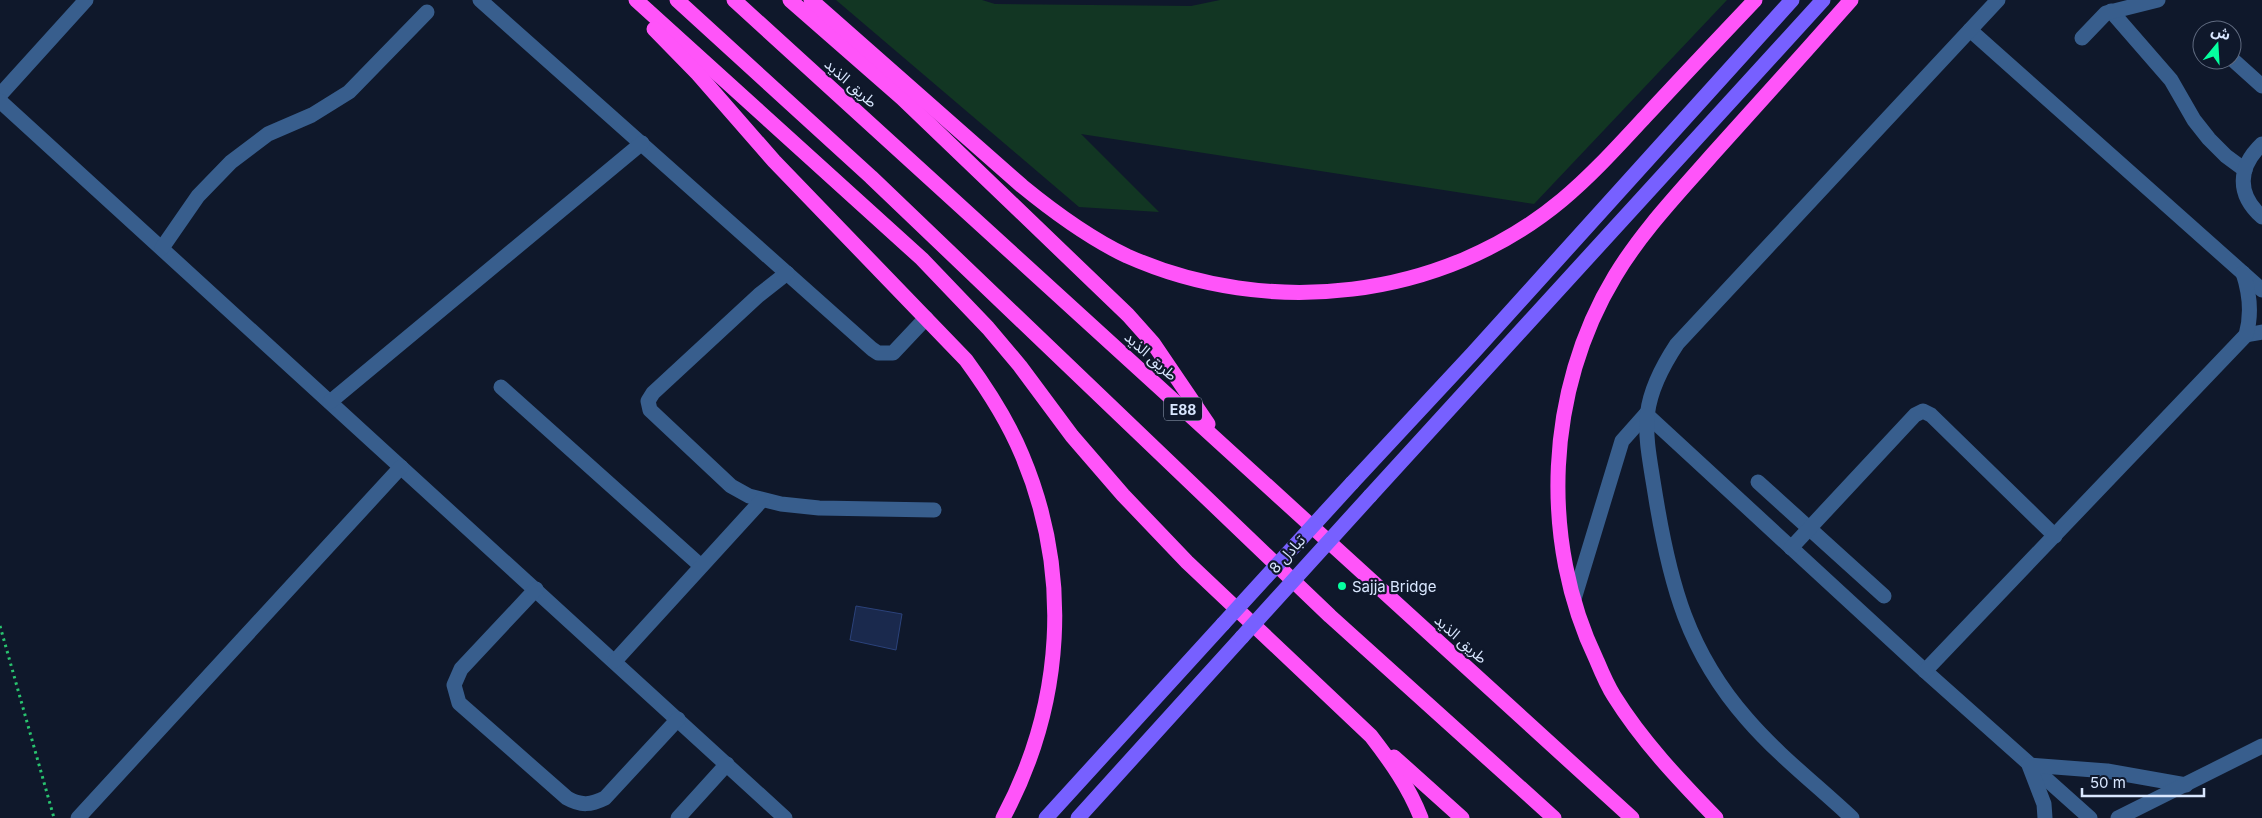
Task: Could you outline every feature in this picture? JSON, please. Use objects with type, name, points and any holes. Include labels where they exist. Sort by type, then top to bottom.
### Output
[{"type":"highway","points":[[628,0],[698,74],[788,176],[966,360],[1006,421],[1022,453],[1035,487],[1045,522],[1052,562],[1055,602],[1054,642],[1043,719],[1031,757],[1016,794],[1003,818]]},
{"type":"highway","points":[[636,0],[886,225],[942,279],[1007,351],[1072,436],[1123,495],[1188,562],[1371,736],[1462,818]]},
{"type":"highway","points":[[677,0],[871,177],[1330,616],[1554,818]]},
{"type":"highway","name":"طريق الذيد","points":[[734,0],[1632,818]]},
{"type":"highway","points":[[790,0],[902,98],[1128,315],[1152,343],[1221,444]]},
{"type":"highway","points":[[811,0],[1022,186],[1055,213],[1090,236],[1127,255],[1182,275],[1247,290],[1289,293],[1348,290],[1413,278],[1453,264],[1527,226],[1561,201],[1592,174],[1755,0]]},
{"type":"highway","points":[[1716,818],[1648,744],[1613,695],[1586,638],[1567,578],[1558,516],[1558,454],[1568,392],[1587,332],[1615,276],[1650,225],[1851,0]]},
{"type":"highway","points":[[1371,736],[1396,769],[1412,795],[1420,818]]},
{"type":"main road","name":"تبادل 8","points":[[1046,818],[1473,353],[1792,0]]},
{"type":"main road","points":[[1078,818],[1823,0]]},
{"type":"street","points":[[0,95],[86,0]]},
{"type":"street","points":[[480,0],[878,353],[893,353],[926,318]]},
{"type":"street","points":[[1852,818],[1748,720],[1715,677],[1696,643],[1685,620],[1669,572],[1648,446],[1646,414],[1652,389],[1663,365],[1677,344],[1998,0]]},
{"type":"street","points":[[2082,38],[2101,16],[2111,11],[2152,1]]},
{"type":"street","points":[[2111,11],[2171,80],[2194,120],[2209,139],[2226,156],[2245,170]]},
{"type":"street","points":[[162,248],[198,196],[231,162],[268,134],[312,116],[349,92],[427,12]]},
{"type":"street","points":[[1970,30],[2262,290]]},
{"type":"street","points":[[2242,67],[2262,86]]},
{"type":"street","points":[[0,101],[785,818]]},
{"type":"street","points":[[330,402],[642,143]]},
{"type":"street","points":[[2262,144],[2250,157],[2243,180],[2247,198],[2262,217]]},
{"type":"street","points":[[787,273],[752,302],[653,393],[648,401],[652,414],[731,486],[749,496],[762,500],[819,508],[934,510]]},
{"type":"street","points":[[1925,671],[2246,335],[2250,297],[2243,273]]},
{"type":"street","points":[[2246,335],[2262,332]]},
{"type":"street","points":[[501,387],[701,566]]},
{"type":"street","points":[[1791,548],[1915,415],[1923,411],[1931,415],[2054,536]]},
{"type":"street","points":[[1574,599],[1622,441],[1646,414]]},
{"type":"street","points":[[1646,414],[1925,671],[2090,818]]},
{"type":"street","points":[[78,818],[401,467]]},
{"type":"street","points":[[1758,482],[1884,596]]},
{"type":"street","points":[[615,661],[762,500]]},
{"type":"street","points":[[536,589],[461,669],[454,685],[459,703],[567,798],[576,803],[586,804],[596,803],[605,798],[678,719]]},
{"type":"street","points":[[2118,818],[2262,746]]},
{"type":"street","points":[[678,818],[727,764]]},
{"type":"street","points":[[2029,765],[2107,771],[2186,785]]},
{"type":"street","points":[[2029,765],[2044,804],[2044,818]]},
{"type":"path","points":[[0,626],[54,818]]},
{"type":"green space","points":[[836,0],[982,0],[995,4],[1191,6],[1220,0],[1727,0],[1534,204],[1081,134],[1159,212],[1079,207]]},
{"type":"building","points":[[856,606],[902,614],[896,650],[850,640]]},
{"type":"place","name":"Sajja Bridge","points":[[1342,586]]}]
